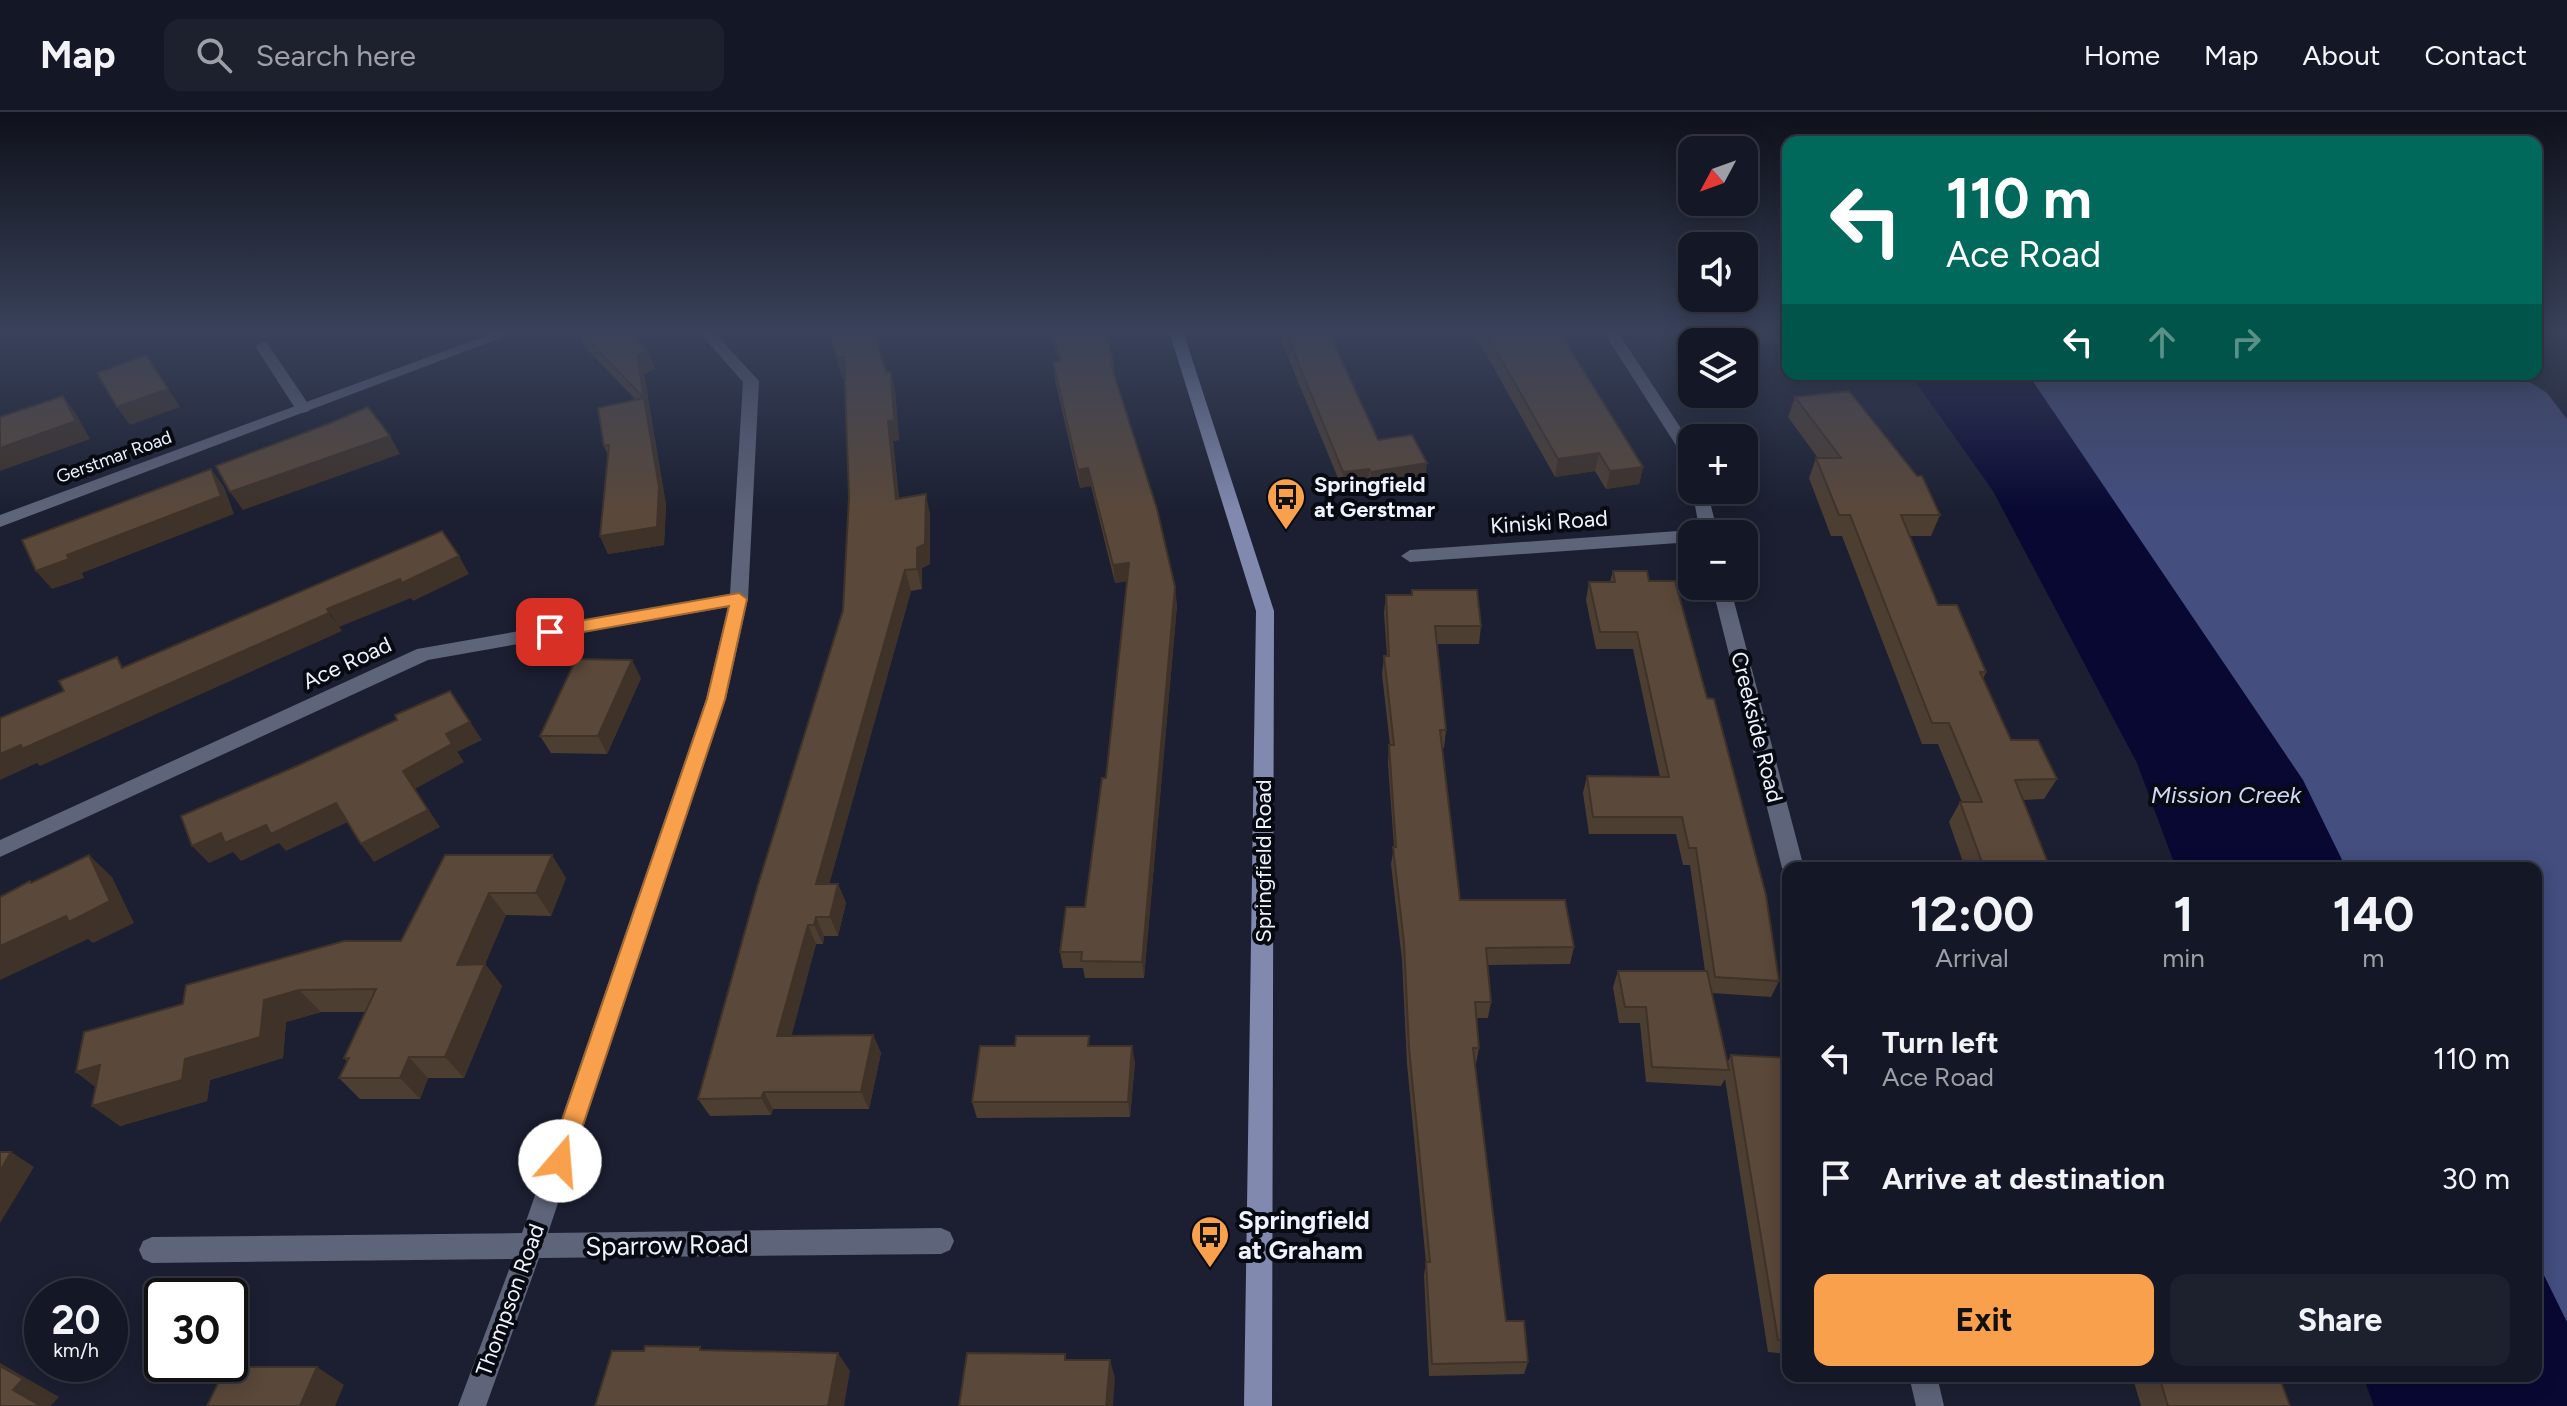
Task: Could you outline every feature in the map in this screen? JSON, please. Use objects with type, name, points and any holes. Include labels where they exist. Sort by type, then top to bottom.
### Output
[{"type":"main road","name":"Springfield Road","points":[[1195,391],[1265,611],[1258,1406]]},
{"type":"street","points":[[292,391],[303,408]]},
{"type":"street","name":"Gerstmar Road","points":[[0,521],[348,391]]},
{"type":"street","name":"Thompson Road","points":[[472,1406],[530,1247],[716,699],[739,599],[750,391]]},
{"type":"street","points":[[1649,391],[1678,435]]},
{"type":"street","name":"Kiniski Road","points":[[1410,556],[1678,537]]},
{"type":"street","name":"Ace Road","points":[[0,849],[424,654],[739,599]]},
{"type":"street","name":"Creekside Road","points":[[1725,600],[1791,862]]},
{"type":"street","name":"Sparrow Road","points":[[152,1250],[941,1241]]},
{"type":"street","points":[[1924,1382],[1930,1406]]},
{"type":"shaded area","points":[[2024,391],[2544,391],[2567,419],[2567,1335],[2542,1284],[2542,862],[2333,862]]},
{"type":"water","name":"Mission Creek","points":[[1922,391],[2040,391],[2303,780],[2343,862],[2174,862],[2137,763],[1993,491]]},
{"type":"water","points":[[2542,1271],[2567,1322],[2567,1406],[2374,1406],[2365,1382],[2542,1382]]},
{"type":"building","points":[[108,391],[161,391],[117,407]]},
{"type":"building","points":[[845,391],[892,391],[894,420],[888,421],[896,499],[926,494],[925,544],[917,548],[917,569],[905,570],[816,884],[838,884],[830,917],[816,917],[814,925],[808,925],[777,1036],[873,1035],[861,1092],[764,1092],[761,1098],[698,1099],[757,888],[843,610],[849,497]]},
{"type":"building","points":[[1060,391],[1119,391],[1157,509],[1175,587],[1142,962],[1081,961],[1082,952],[1060,952],[1066,907],[1085,907],[1102,778],[1106,778],[1129,563],[1113,565],[1088,468],[1078,470]]},
{"type":"building","points":[[1310,391],[1356,391],[1378,440],[1412,435],[1427,463],[1371,472],[1369,469],[1343,472]]},
{"type":"building","points":[[1519,391],[1596,391],[1643,467],[1610,471],[1599,453],[1558,459]]},
{"type":"building","points":[[1849,391],[1917,476],[1922,476],[1940,515],[1901,515],[1938,605],[1957,605],[1986,672],[1980,672],[2011,740],[2038,740],[2057,779],[2015,780],[2048,862],[1982,862],[1960,802],[1982,802],[1949,723],[1932,723],[1850,515],[1839,515],[1816,458],[1841,458],[1795,397]]},
{"type":"building","points":[[63,396],[76,421],[0,448],[0,417]]},
{"type":"building","points":[[644,398],[659,487],[657,527],[600,536],[609,445],[604,446],[598,408]]},
{"type":"building","points":[[368,407],[390,436],[230,492],[216,466],[328,424]]},
{"type":"building","points":[[211,469],[221,496],[67,555],[69,559],[36,571],[22,540]]},
{"type":"building","points":[[442,531],[459,556],[402,583],[400,579],[327,609],[329,613],[22,749],[21,745],[0,754],[0,718],[64,691],[59,681],[117,657],[122,668]]},
{"type":"building","points":[[1613,571],[1647,571],[1649,581],[1675,581],[1707,698],[1714,699],[1766,895],[1779,981],[1715,977],[1696,848],[1689,848],[1682,817],[1593,817],[1587,776],[1669,777],[1637,632],[1600,632],[1589,582],[1615,582]]},
{"type":"building","points":[[1412,590],[1477,590],[1481,626],[1435,626],[1446,730],[1440,730],[1460,900],[1565,900],[1574,947],[1486,948],[1491,1002],[1475,1002],[1479,1048],[1473,1048],[1506,1321],[1524,1321],[1528,1362],[1432,1364],[1426,1262],[1430,1262],[1409,1048],[1404,943],[1393,847],[1396,847],[1389,745],[1394,745],[1384,656],[1389,656],[1386,595],[1412,595]]},
{"type":"building","points":[[576,659],[632,660],[598,736],[540,736]]},
{"type":"building","points":[[450,691],[470,722],[446,734],[452,744],[403,771],[428,810],[361,844],[336,803],[271,834],[266,825],[225,843],[221,833],[192,846],[181,816],[397,720],[395,715]]},
{"type":"building","points":[[89,855],[110,901],[69,922],[66,916],[0,946],[0,897]]},
{"type":"building","points":[[445,855],[552,855],[536,893],[489,893],[457,965],[485,964],[445,1057],[409,1057],[400,1078],[339,1078],[349,1058],[344,1058],[376,989],[299,990],[264,1000],[260,1037],[185,1059],[182,1080],[92,1106],[100,1065],[76,1072],[84,1032],[183,1004],[186,985],[344,941],[401,941]]},
{"type":"building","points":[[1618,971],[1707,971],[1729,1070],[1652,1067],[1646,1007],[1625,1007]]},
{"type":"building","points":[[1016,1036],[1089,1036],[1088,1046],[1132,1046],[1128,1102],[972,1102],[980,1046],[1015,1046]]},
{"type":"building","points":[[1731,1055],[1782,1058],[1782,1340],[1778,1340]]},
{"type":"building","points":[[0,1152],[11,1152],[0,1171]]},
{"type":"building","points":[[645,1346],[838,1353],[828,1406],[595,1406],[612,1351],[644,1351]]},
{"type":"building","points":[[967,1353],[1065,1354],[1065,1360],[1110,1360],[1106,1406],[959,1406]]},
{"type":"building","points":[[0,1366],[23,1379],[13,1390],[41,1406],[0,1406]]},
{"type":"building","points":[[248,1367],[317,1367],[300,1406],[207,1406],[219,1382],[248,1382]]},
{"type":"building","points":[[2161,1382],[2281,1382],[2290,1406],[2168,1406]]},
{"type":"place","name":"Springfield at Gerstmar","points":[[1286,531]]},
{"type":"place","name":"Springfield at Graham","points":[[1210,1269]]},
{"type":"route","points":[[550,632],[739,599],[716,699],[560,1161]]}]
